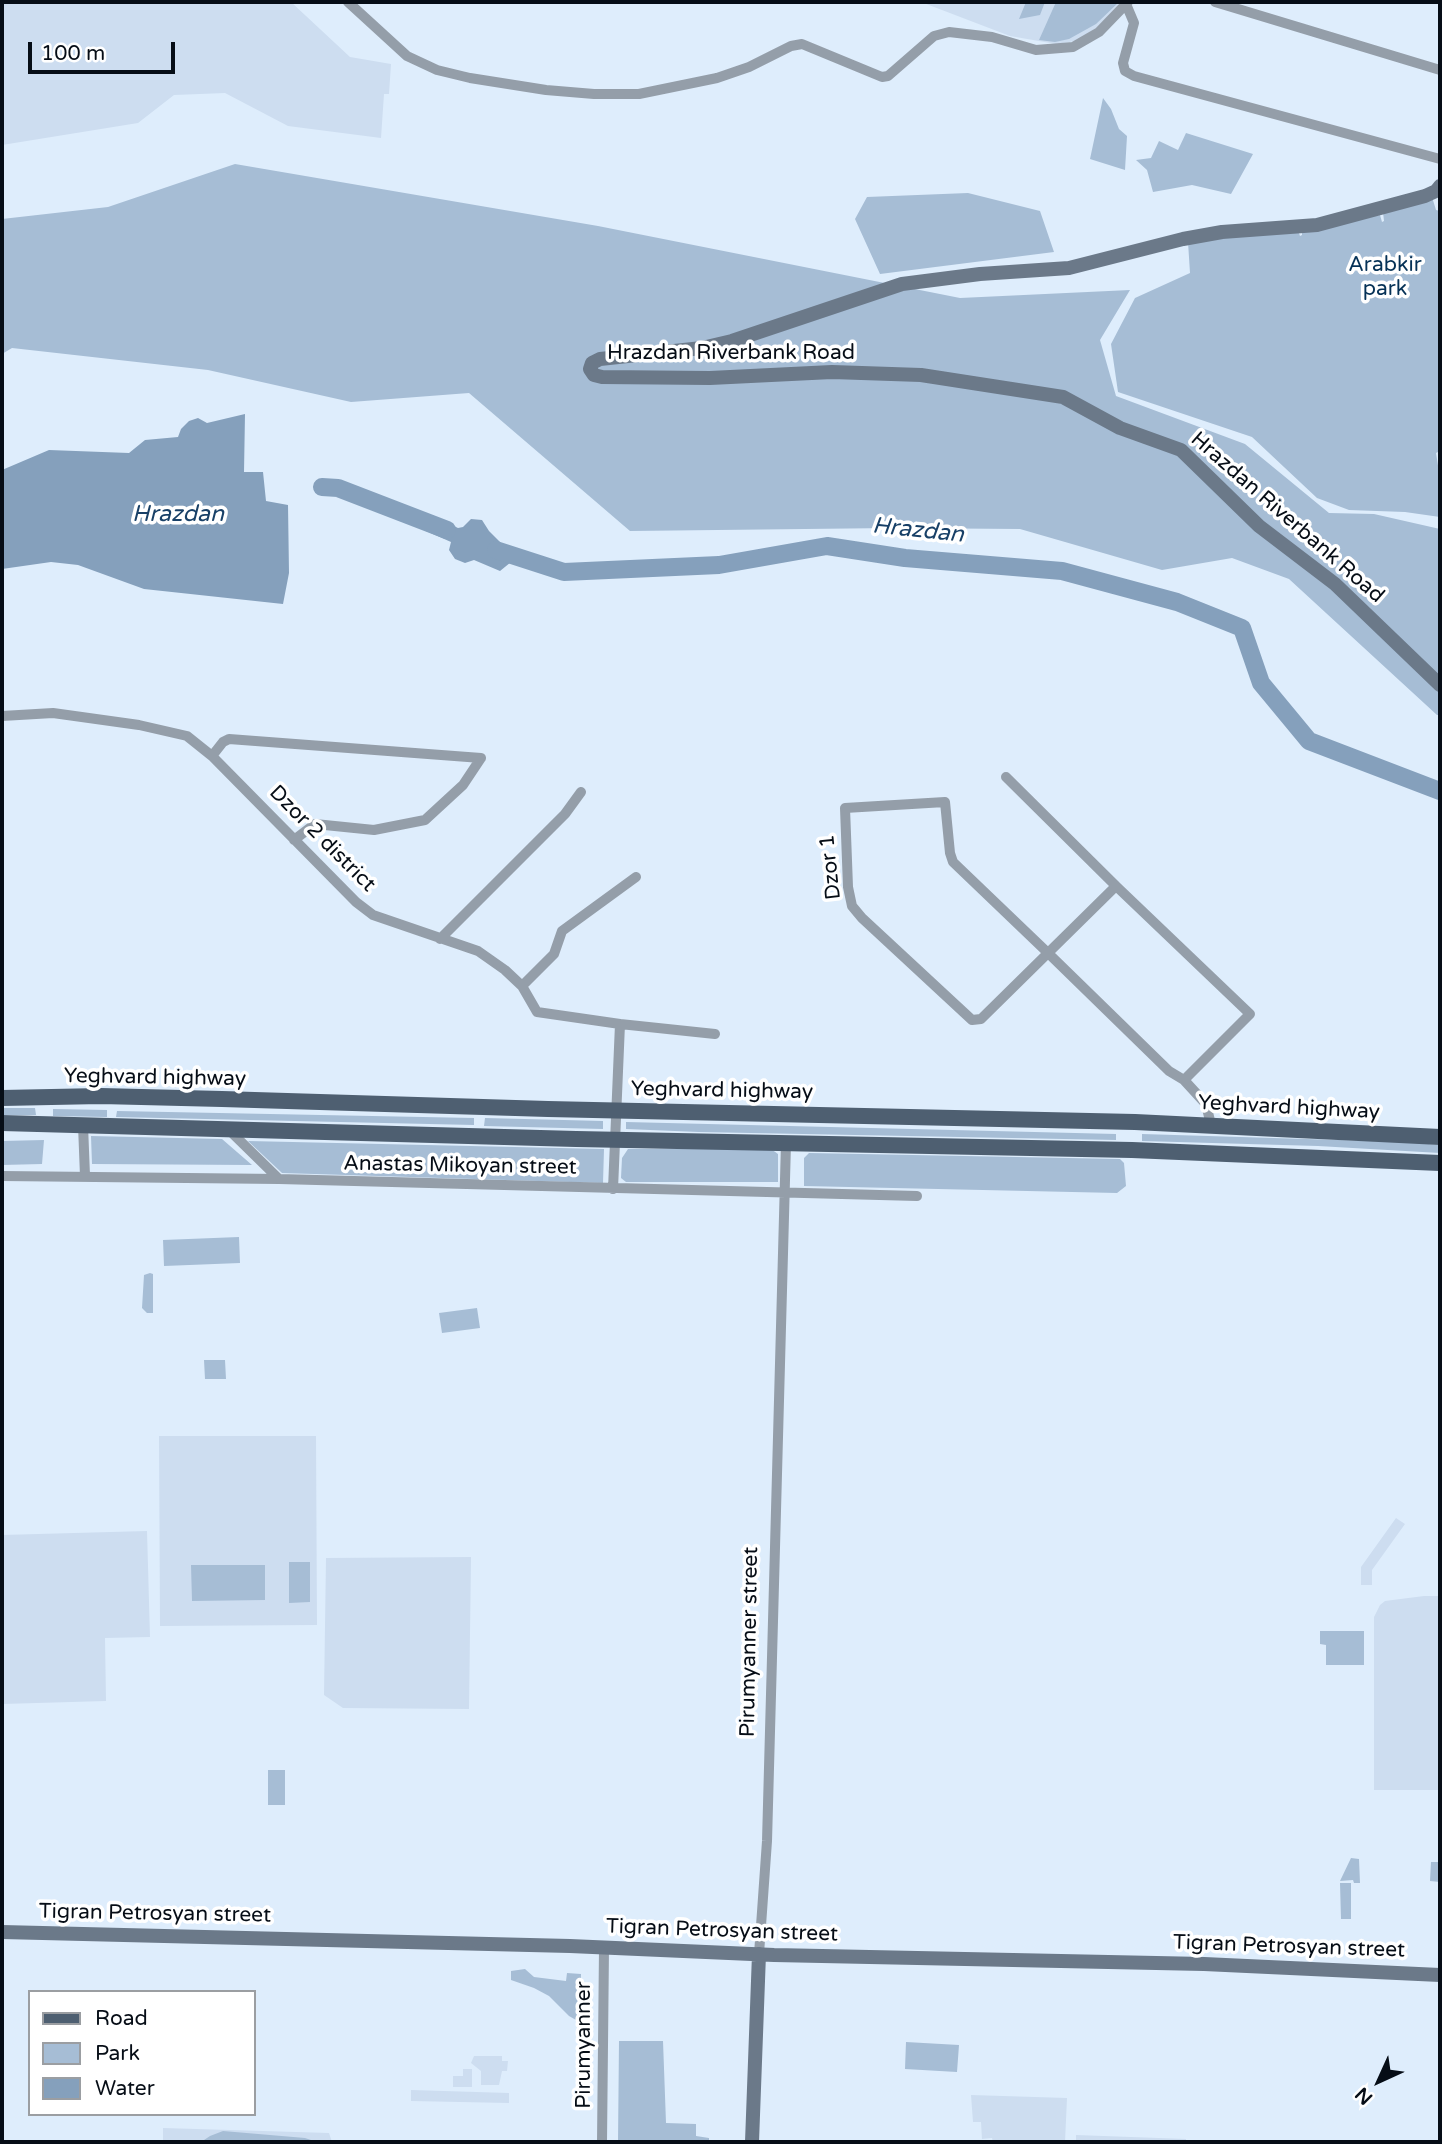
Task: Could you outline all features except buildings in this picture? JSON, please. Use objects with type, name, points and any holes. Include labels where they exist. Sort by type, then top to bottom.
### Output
[{"type":"main road","name":"Hrazdan Riverbank Road","points":[[1440,187],[1425,196],[1317,225],[1222,232],[1069,268],[980,274],[902,285],[732,341],[702,348],[600,359],[592,363],[590,369],[594,375],[602,377],[710,378],[832,372],[921,375],[1063,397],[1120,428],[1181,450],[1259,526],[1335,584],[1440,685]]},
{"type":"main road","name":"Yeghvard highway","points":[[2,1098],[109,1096],[1135,1122],[1440,1137]]},
{"type":"main road","points":[[46,1124],[47,1098]]},
{"type":"main road","points":[[1132,1150],[1135,1122]]},
{"type":"main road","points":[[2,1123],[615,1140],[1132,1150],[1440,1163]]},
{"type":"main road","name":"Tigran Petrosyan street","points":[[2,1932],[759,1957],[1192,1964],[1440,1977]]},
{"type":"main road","name":"Tigran Petrosyan street","points":[[2,1941],[604,1951]]},
{"type":"main road","name":"Pirumyanner street","points":[[752,2142],[759,1957]]},
{"type":"street","points":[[348,2],[407,56],[437,70],[546,90],[594,94],[639,94],[717,78],[749,67],[791,46],[802,44],[882,77],[888,76],[934,36],[949,32],[992,37],[1036,50],[1056,50],[1073,47],[1099,32],[1127,3],[1135,23],[1123,63],[1125,71],[1134,76],[1440,159]]},
{"type":"street","points":[[1215,2],[1440,70]]},
{"type":"street","name":"Dzor 2 district","points":[[2,716],[53,713],[139,725],[187,736],[212,756],[356,902],[373,915],[478,951],[522,986],[537,1012],[620,1024]]},
{"type":"street","points":[[212,756],[229,739],[481,758],[463,785],[425,820],[374,830],[315,824],[294,840]]},
{"type":"street","points":[[1006,777],[1250,1014],[1184,1080]]},
{"type":"street","points":[[440,939],[565,814],[580,792]]},
{"type":"street","name":"Dzor 1","points":[[1116,886],[1048,953],[981,1020],[972,1020],[852,906],[848,887],[845,808],[945,802],[953,862],[1048,953],[1169,1071],[1184,1080],[1206,1104],[1211,1125]]},
{"type":"street","points":[[522,986],[554,954],[562,931],[636,877]]},
{"type":"street","points":[[613,1189],[620,1024],[715,1034]]},
{"type":"street","points":[[83,1125],[85,1176]]},
{"type":"street","points":[[228,1129],[279,1179]]},
{"type":"street","name":"Pirumyanner street","points":[[759,1957],[766,1841],[786,1143]]},
{"type":"street","name":"Anastas Mikoyan street","points":[[2,1176],[279,1179],[917,1196]]},
{"type":"street","name":"Pirumyanner","points":[[602,2142],[604,1951]]},
{"type":"shaded area","points":[[2,2],[291,2],[350,57],[391,64],[389,94],[384,94],[381,138],[288,126],[225,93],[174,95],[138,123],[2,145]]},
{"type":"shaded area","points":[[921,2],[1122,2],[1096,28],[1076,41],[1056,44],[1010,36]]},
{"type":"shaded area","points":[[159,1436],[316,1436],[317,1625],[160,1626]]},
{"type":"shaded area","points":[[1396,1518],[1405,1524],[1372,1570],[1372,1585],[1361,1585],[1361,1567]]},
{"type":"shaded area","points":[[147,1531],[150,1637],[105,1638],[106,1701],[2,1704],[2,1535]]},
{"type":"shaded area","points":[[471,1557],[469,1709],[343,1708],[324,1695],[326,1558]]},
{"type":"shaded area","points":[[1440,1596],[1440,1790],[1374,1790],[1374,1617],[1385,1601]]},
{"type":"shaded area","points":[[474,2056],[502,2056],[502,2061],[508,2061],[507,2071],[502,2071],[499,2085],[481,2085],[481,2071],[471,2063]]},
{"type":"shaded area","points":[[463,2069],[472,2069],[472,2087],[453,2087],[453,2076],[463,2076]]},
{"type":"shaded area","points":[[411,2090],[509,2093],[509,2103],[411,2101]]},
{"type":"shaded area","points":[[971,2095],[1067,2098],[1065,2142],[993,2142],[992,2138],[982,2139],[981,2122],[973,2122]]},
{"type":"shaded area","points":[[163,2128],[329,2133],[332,2142],[163,2142]]},
{"type":"shaded area","points":[[1076,2135],[1186,2139],[1186,2142],[1076,2142]]},
{"type":"green space","points":[[1026,2],[1045,2],[1040,15],[1019,19]]},
{"type":"green space","points":[[1056,2],[1119,2],[1096,24],[1069,39],[1055,42],[1039,40]]},
{"type":"green space","points":[[1103,98],[1119,129],[1127,136],[1125,170],[1090,159]]},
{"type":"green space","points":[[1186,133],[1253,154],[1231,194],[1192,185],[1153,192],[1147,170],[1136,160],[1151,158],[1159,141],[1178,150]]},
{"type":"green space","points":[[235,164],[598,226],[960,298],[1130,290],[1100,340],[1116,396],[1245,444],[1329,513],[1374,514],[1440,529],[1440,715],[1289,579],[1232,558],[1162,570],[1020,529],[630,531],[469,393],[351,402],[208,370],[12,348],[2,354],[2,219],[108,207]]},
{"type":"green space","points":[[968,193],[1040,211],[1054,252],[880,274],[855,219],[867,197]]},
{"type":"green space","name":"Arabkir park","points":[[1432,197],[1436,210],[1440,211],[1440,451],[1436,453],[1440,478],[1440,517],[1405,512],[1349,510],[1317,498],[1252,437],[1118,392],[1111,344],[1135,298],[1190,273],[1188,242],[1298,230],[1300,236],[1302,230],[1380,215],[1382,222],[1383,212]]},
{"type":"green space","points":[[2,1108],[35,1108],[36,1115],[2,1115]]},
{"type":"green space","points":[[53,1109],[107,1110],[107,1117],[53,1116]]},
{"type":"green space","points":[[117,1111],[474,1118],[474,1125],[116,1117]]},
{"type":"green space","points":[[485,1118],[603,1121],[603,1129],[484,1126]]},
{"type":"green space","points":[[626,1122],[1116,1134],[1116,1140],[699,1132],[626,1129]]},
{"type":"green space","points":[[1142,1134],[1405,1142],[1440,1145],[1440,1153],[1142,1141]]},
{"type":"green space","points":[[91,1136],[222,1139],[252,1165],[92,1164]]},
{"type":"green space","points":[[44,1140],[42,1164],[2,1165],[2,1141]]},
{"type":"green space","points":[[248,1141],[604,1149],[603,1183],[282,1173]]},
{"type":"green space","points":[[628,1149],[771,1149],[778,1154],[778,1182],[626,1182],[621,1178],[622,1158]]},
{"type":"green space","points":[[809,1153],[1120,1159],[1124,1163],[1126,1186],[1117,1193],[804,1186],[804,1158]]},
{"type":"green space","points":[[239,1237],[240,1263],[164,1266],[163,1240]]},
{"type":"green space","points":[[153,1274],[153,1313],[147,1313],[142,1308],[144,1275]]},
{"type":"green space","points":[[477,1308],[480,1328],[442,1333],[439,1313]]},
{"type":"green space","points":[[204,1360],[225,1360],[226,1379],[205,1379]]},
{"type":"green space","points":[[289,1562],[310,1562],[310,1602],[289,1603]]},
{"type":"green space","points":[[191,1565],[265,1565],[265,1600],[192,1601]]},
{"type":"green space","points":[[1320,1631],[1364,1631],[1364,1665],[1326,1665],[1326,1645],[1320,1644]]},
{"type":"green space","points":[[268,1770],[285,1770],[285,1805],[268,1805]]},
{"type":"green space","points":[[1351,1858],[1359,1859],[1360,1883],[1354,1883],[1353,1880],[1340,1881]]},
{"type":"green space","points":[[1431,1862],[1440,1862],[1440,1882],[1430,1881]]},
{"type":"green space","points":[[1340,1883],[1351,1883],[1351,1919],[1341,1919]]},
{"type":"green space","points":[[525,1969],[534,1977],[566,1981],[567,1973],[581,1974],[580,2018],[576,2020],[569,2016],[549,1996],[511,1980],[511,1971]]},
{"type":"green space","points":[[619,2041],[663,2041],[666,2123],[696,2124],[696,2136],[709,2138],[709,2142],[618,2142]]},
{"type":"green space","points":[[906,2042],[959,2045],[957,2072],[905,2069]]},
{"type":"green space","points":[[223,2131],[305,2138],[317,2142],[201,2142]]},
{"type":"water","name":"Hrazdan","points":[[245,414],[244,472],[263,472],[266,501],[288,505],[289,573],[283,604],[144,589],[78,565],[51,562],[2,569],[2,470],[49,450],[129,453],[145,440],[178,437],[189,421],[198,418],[207,423]]},
{"type":"water","points":[[432,515],[458,528],[471,519],[482,520],[489,531],[516,558],[500,571],[474,560],[465,563],[455,559],[449,550],[451,542],[426,531],[427,522]]},
{"type":"waterway","name":"Hrazdan","points":[[322,487],[338,488],[447,530]]},
{"type":"waterway","name":"Hrazdan","points":[[496,550],[564,572],[719,565],[827,546],[905,558],[1062,571],[1177,602],[1242,628],[1261,683],[1309,741],[1440,791]]}]
